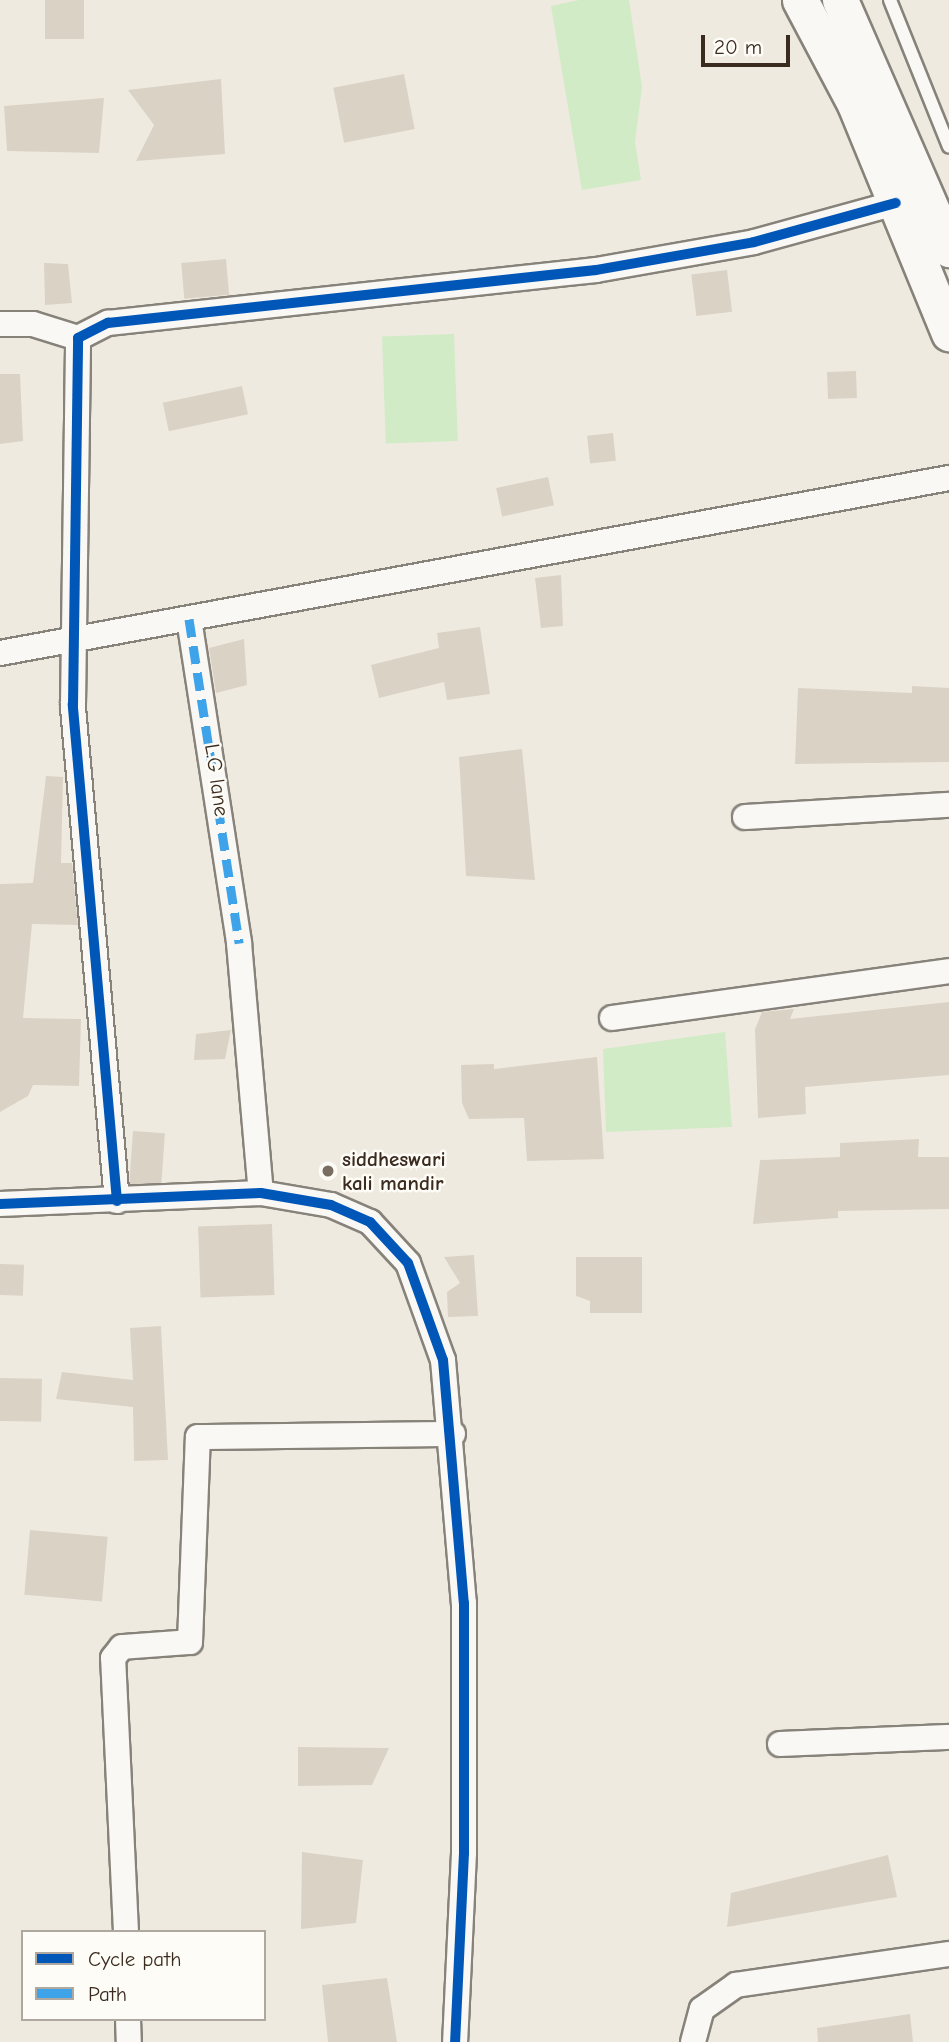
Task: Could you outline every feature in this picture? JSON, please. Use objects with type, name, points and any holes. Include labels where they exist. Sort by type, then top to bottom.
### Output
[{"type":"street","points":[[800,0],[855,104],[949,333]]},
{"type":"street","points":[[841,0],[891,120],[946,229]]},
{"type":"street","points":[[0,324],[33,324],[78,338],[108,323],[596,270],[754,242],[896,203]]},
{"type":"street","points":[[78,338],[73,705],[117,1201]]},
{"type":"street","points":[[0,653],[73,637],[189,619],[949,478]]},
{"type":"street","name":"L.G lane","points":[[189,619],[239,943],[261,1193]]},
{"type":"street","points":[[745,817],[949,805]]},
{"type":"street","points":[[612,1018],[949,971]]},
{"type":"street","points":[[0,1204],[261,1193],[331,1205],[370,1222],[408,1263],[443,1360],[453,1434],[465,1725],[454,2042]]},
{"type":"street","points":[[126,1930],[113,1658],[122,1647],[190,1642],[198,1437],[453,1434]]},
{"type":"street","points":[[780,1744],[949,1737]]},
{"type":"street","points":[[693,2042],[702,2009],[736,1986],[949,1954]]},
{"type":"street","points":[[128,2021],[129,2042]]},
{"type":"lane","points":[[890,0],[949,147]]},
{"type":"green space","points":[[579,0],[629,0],[642,87],[635,142],[641,180],[582,190],[551,6]]},
{"type":"green space","points":[[454,334],[458,441],[386,443],[382,337]]},
{"type":"green space","points":[[725,1032],[732,1127],[606,1132],[603,1049]]},
{"type":"building","points":[[45,0],[84,0],[84,39],[45,39]]},
{"type":"building","points":[[404,74],[415,129],[344,143],[333,88]]},
{"type":"building","points":[[221,79],[225,154],[136,161],[154,125],[128,90]]},
{"type":"building","points":[[104,98],[99,153],[7,151],[4,106]]},
{"type":"building","points":[[226,259],[229,295],[184,299],[181,263]]},
{"type":"building","points":[[44,263],[68,264],[72,303],[45,305]]},
{"type":"building","points":[[727,270],[732,312],[696,316],[691,274]]},
{"type":"building","points":[[856,371],[857,398],[828,399],[827,372]]},
{"type":"building","points":[[0,374],[20,374],[23,441],[0,444]]},
{"type":"building","points":[[242,386],[248,414],[169,431],[163,403]]},
{"type":"building","points":[[613,433],[616,461],[590,464],[587,436]]},
{"type":"building","points":[[548,477],[554,505],[502,516],[496,488]]},
{"type":"building","points":[[561,575],[563,626],[541,628],[535,578]]},
{"type":"building","points":[[480,627],[490,694],[447,700],[444,682],[379,698],[371,665],[439,648],[437,633]]},
{"type":"building","points":[[244,639],[247,685],[216,693],[209,648]]},
{"type":"building","points":[[912,686],[949,688],[949,762],[795,764],[798,688],[912,693]]},
{"type":"building","points":[[522,749],[535,880],[466,876],[459,757]]},
{"type":"building","points":[[46,776],[63,777],[61,863],[72,863],[78,925],[32,924],[23,1018],[81,1019],[79,1086],[33,1085],[28,1096],[0,1112],[0,884],[33,883]]},
{"type":"building","points":[[949,1002],[949,1075],[805,1087],[806,1114],[758,1118],[755,1029],[762,1012],[794,1009],[790,1019]]},
{"type":"building","points":[[231,1030],[225,1059],[194,1060],[196,1034]]},
{"type":"building","points":[[597,1057],[604,1159],[527,1161],[524,1118],[469,1119],[462,1103],[461,1065],[494,1064],[494,1069]]},
{"type":"building","points":[[133,1131],[165,1133],[161,1186],[129,1184]]},
{"type":"building","points":[[919,1139],[918,1157],[949,1157],[949,1209],[838,1211],[838,1218],[753,1224],[760,1160],[840,1157],[840,1143]]},
{"type":"building","points":[[272,1224],[274,1295],[201,1298],[198,1227]]},
{"type":"building","points":[[474,1255],[478,1316],[448,1317],[447,1292],[460,1283],[444,1257]]},
{"type":"building","points":[[576,1257],[642,1257],[642,1313],[590,1313],[590,1301],[576,1296]]},
{"type":"building","points":[[0,1264],[24,1265],[23,1296],[0,1295]]},
{"type":"building","points":[[161,1326],[168,1460],[134,1461],[133,1407],[56,1399],[62,1372],[133,1380],[130,1328]]},
{"type":"building","points":[[0,1378],[42,1379],[41,1422],[0,1421]]},
{"type":"building","points":[[30,1530],[108,1537],[102,1602],[24,1595]]},
{"type":"building","points":[[298,1747],[389,1748],[372,1785],[298,1786]]},
{"type":"building","points":[[302,1852],[363,1860],[356,1923],[301,1929]]},
{"type":"building","points":[[888,1855],[897,1897],[727,1927],[731,1893]]},
{"type":"building","points":[[387,1978],[397,2042],[328,2042],[322,1985]]},
{"type":"building","points":[[910,2014],[913,2042],[818,2042],[817,2028]]},
{"type":"marked path","points":[[189,619],[239,943]]},
{"type":"cycle path","points":[[117,1201],[73,705],[78,338],[108,323],[596,270],[754,242],[896,203]]},
{"type":"cycle path","points":[[0,1204],[261,1193],[331,1205],[370,1222],[408,1263],[443,1360],[464,1603],[464,1853],[455,2042]]},
{"type":"place","name":"siddheswari kali mandir","points":[[328,1171]]}]
